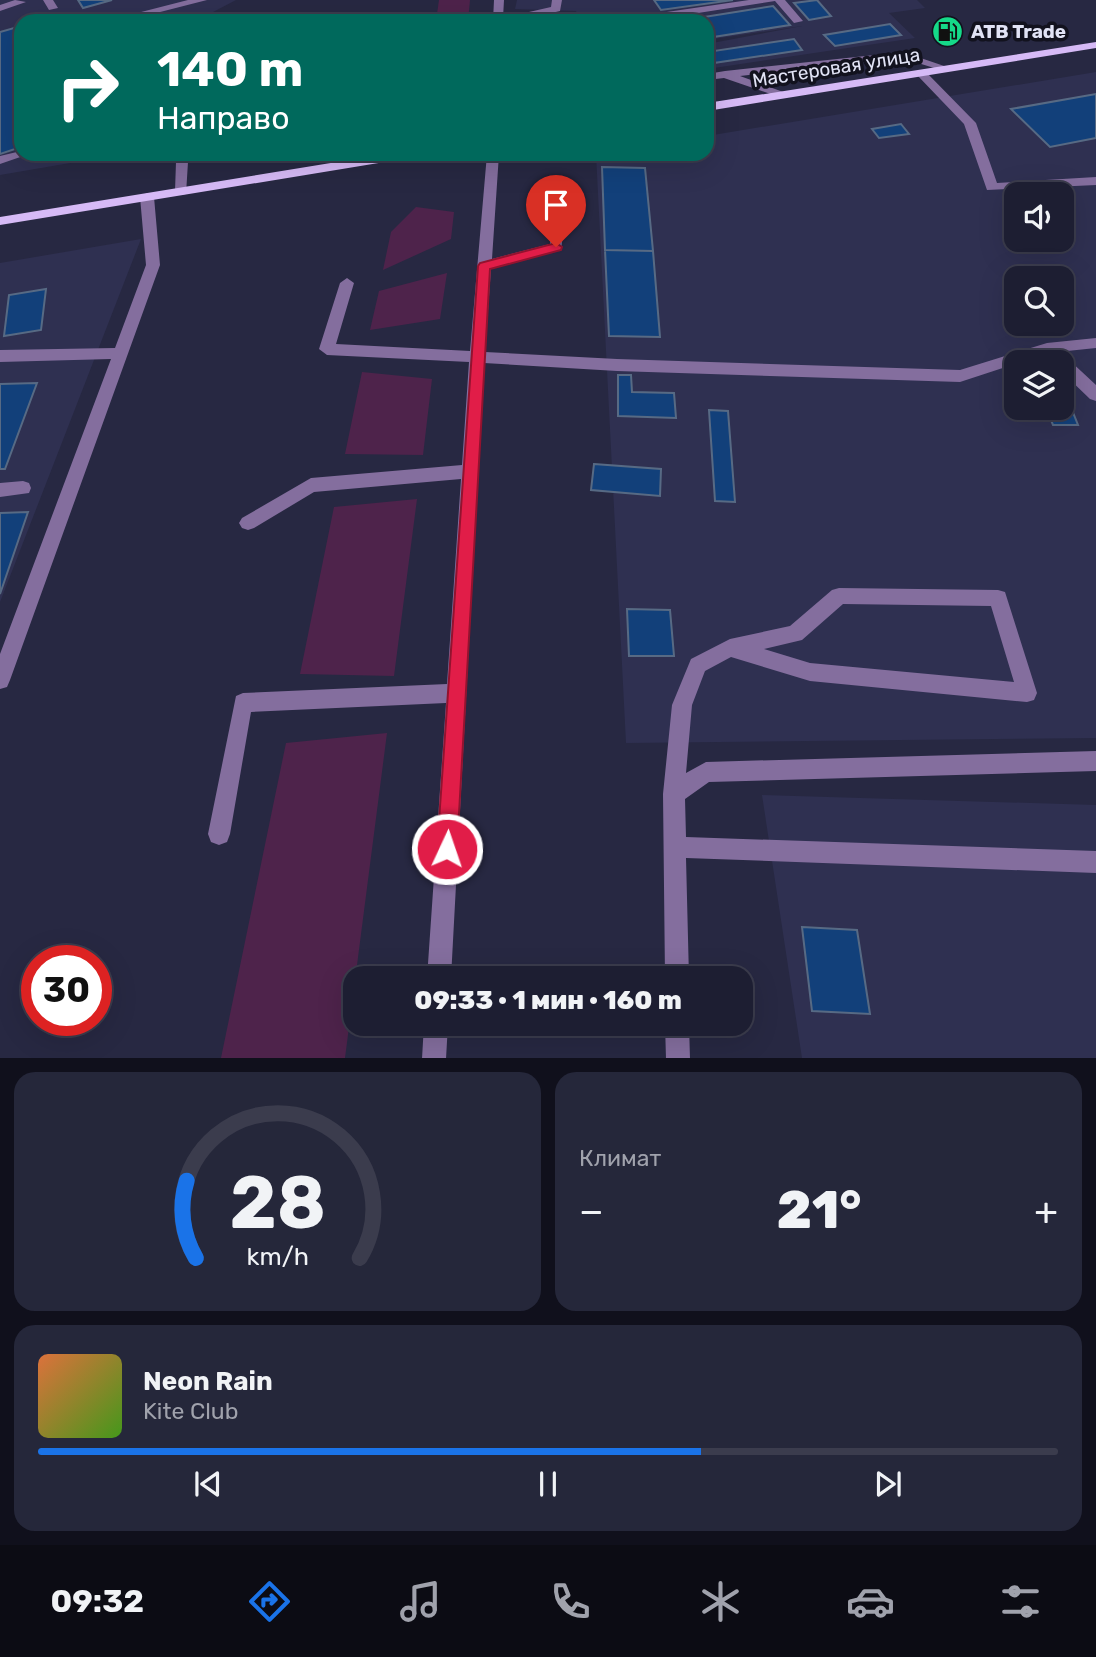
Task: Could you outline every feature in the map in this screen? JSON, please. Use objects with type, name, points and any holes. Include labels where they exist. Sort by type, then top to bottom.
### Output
[{"type":"main road","name":"Мастеровая улица","points":[[714,106],[1096,45]]},
{"type":"main road","points":[[0,221],[366,161]]},
{"type":"street","points":[[0,8],[21,2],[20,0]]},
{"type":"street","points":[[141,14],[202,0]]},
{"type":"street","points":[[533,14],[556,9],[557,0]]},
{"type":"street","points":[[674,14],[770,0]]},
{"type":"street","points":[[779,0],[798,21]]},
{"type":"street","points":[[714,75],[903,55],[947,69]]},
{"type":"street","points":[[921,73],[970,123],[992,187],[1096,181]]},
{"type":"street","points":[[725,74],[782,95]]},
{"type":"street","points":[[181,161],[181,191]]},
{"type":"street","points":[[440,966],[477,356],[492,161]]},
{"type":"street","points":[[484,266],[556,247],[564,182]]},
{"type":"street","points":[[0,680],[153,265],[147,197]]},
{"type":"street","points":[[347,283],[327,349],[617,365],[960,376],[1047,348],[1096,342]]},
{"type":"street","points":[[0,356],[121,353]]},
{"type":"street","points":[[1074,374],[1096,396]]},
{"type":"street","points":[[248,523],[311,485],[470,471]]},
{"type":"street","points":[[0,490],[23,488]]},
{"type":"street","points":[[677,966],[674,794],[681,705],[698,665],[730,648],[795,634],[839,596],[998,598],[1027,693],[810,672],[730,648]]},
{"type":"street","points":[[219,834],[243,703],[456,693]]},
{"type":"street","points":[[674,794],[706,772],[1096,761]]},
{"type":"street","points":[[674,847],[1096,862]]},
{"type":"street","points":[[434,1058],[435,1036]]},
{"type":"street","points":[[677,1036],[678,1058]]},
{"type":"shaded area","points":[[0,0],[236,0],[209,14],[14,14],[14,161],[82,161],[0,175]]},
{"type":"shaded area","points":[[439,0],[470,0],[469,14],[437,14]]},
{"type":"shaded area","points":[[517,0],[917,0],[925,8],[889,13],[915,38],[714,68],[714,43],[802,26],[714,39],[714,14],[577,14],[576,11],[515,9]]},
{"type":"shaded area","points":[[1096,72],[1096,738],[626,743],[596,161],[714,161],[714,135]]},
{"type":"shaded area","points":[[416,207],[454,212],[451,239],[383,270],[391,232]]},
{"type":"shaded area","points":[[141,239],[0,602],[0,263]]},
{"type":"shaded area","points":[[447,273],[440,319],[370,330],[379,291]]},
{"type":"shaded area","points":[[362,372],[432,379],[423,455],[345,454]]},
{"type":"shaded area","points":[[417,499],[394,676],[300,674],[334,507]]},
{"type":"shaded area","points":[[387,733],[357,966],[343,966],[343,1036],[348,1036],[345,1058],[221,1058],[286,743]]},
{"type":"shaded area","points":[[762,795],[1096,805],[1096,1058],[802,1058]]},
{"type":"building","points":[[78,0],[112,0],[83,8]]},
{"type":"building","points":[[654,0],[733,0],[661,10]]},
{"type":"building","points":[[817,0],[831,16],[809,20],[794,3]]},
{"type":"building","points":[[773,6],[790,25],[714,37],[714,15]]},
{"type":"building","points":[[890,24],[901,35],[835,46],[824,35]]},
{"type":"building","points":[[14,28],[14,149],[0,154],[0,32]]},
{"type":"building","points":[[794,39],[802,50],[714,63],[714,51]]},
{"type":"building","points":[[1096,94],[1096,138],[1050,147],[1011,109]]},
{"type":"building","points":[[901,124],[909,134],[879,138],[872,129]]},
{"type":"building","points":[[602,167],[645,168],[653,251],[605,250]]},
{"type":"building","points":[[605,250],[653,251],[660,337],[609,336]]},
{"type":"building","points":[[46,289],[41,330],[4,336],[9,295]]},
{"type":"building","points":[[618,375],[631,375],[632,392],[674,393],[676,418],[618,416]]},
{"type":"building","points":[[37,383],[5,469],[0,469],[0,384]]},
{"type":"building","points":[[709,410],[728,411],[735,502],[715,501]]},
{"type":"building","points":[[1074,415],[1078,425],[1053,425],[1051,420],[1074,420]]},
{"type":"building","points":[[594,464],[661,469],[660,496],[591,490]]},
{"type":"building","points":[[28,512],[0,594],[0,513]]},
{"type":"building","points":[[627,609],[670,610],[674,656],[629,656]]},
{"type":"building","points":[[802,927],[857,930],[870,1014],[812,1011]]},
{"type":"place","name":"ATB Trade","points":[[948,31]]},
{"type":"route","points":[[447,849],[484,266],[556,247]]}]
